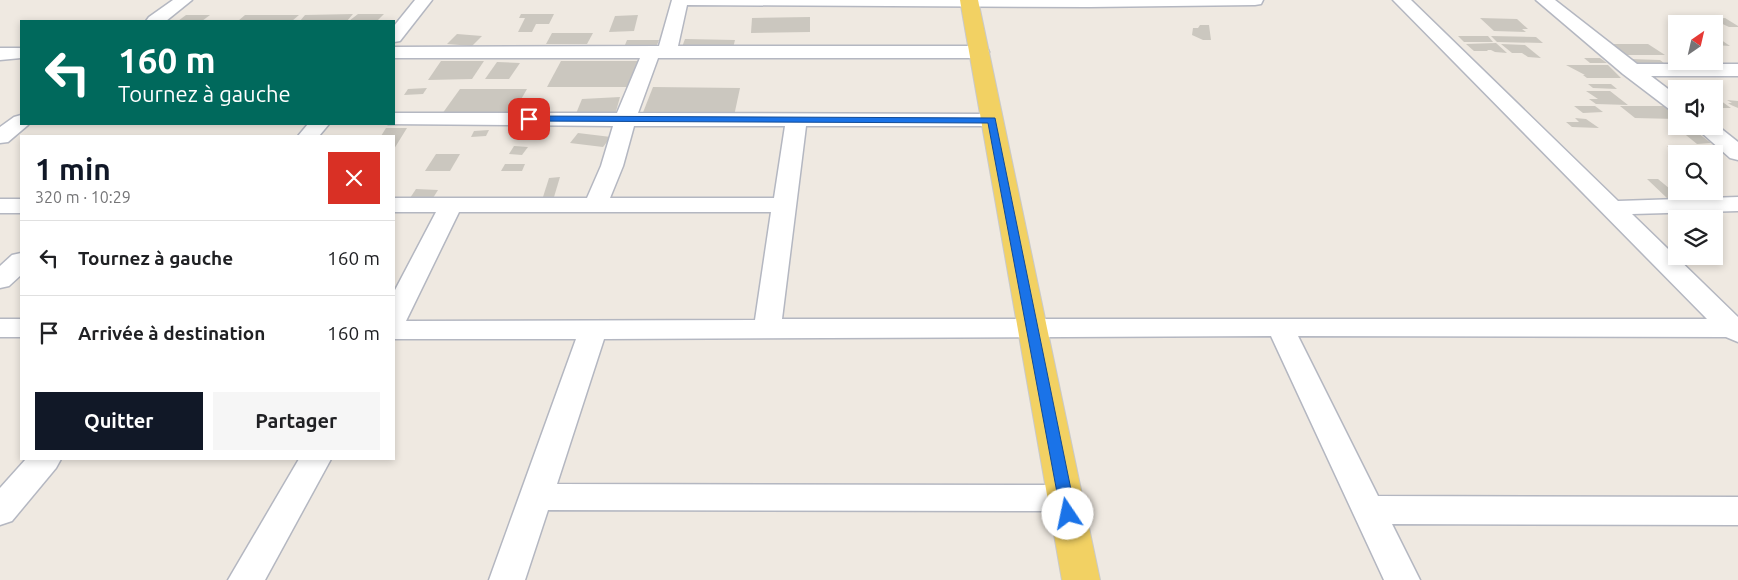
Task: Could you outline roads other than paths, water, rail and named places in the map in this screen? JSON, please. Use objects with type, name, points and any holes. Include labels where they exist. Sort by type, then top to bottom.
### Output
[{"type":"main road","points":[[969,0],[1081,580]]},
{"type":"street","points":[[157,20],[184,0]]},
{"type":"street","points":[[395,36],[424,0]]},
{"type":"street","points":[[596,204],[612,166],[625,119],[659,52],[680,0]]},
{"type":"street","points":[[687,0],[1256,0]]},
{"type":"street","points":[[1401,0],[1736,330]]},
{"type":"street","points":[[1544,0],[1668,99]]},
{"type":"street","points":[[395,52],[980,52]]},
{"type":"street","points":[[0,54],[20,54]]},
{"type":"street","points":[[1630,70],[1738,70]]},
{"type":"street","points":[[395,119],[992,120]]},
{"type":"street","points":[[767,328],[786,205],[796,120]]},
{"type":"street","points":[[0,137],[20,122]]},
{"type":"street","points":[[309,135],[318,125]]},
{"type":"street","points":[[1715,135],[1738,153]]},
{"type":"street","points":[[1612,208],[1738,204]]},
{"type":"street","points":[[395,205],[786,205]]},
{"type":"street","points":[[395,316],[451,205]]},
{"type":"street","points":[[0,206],[20,206]]},
{"type":"street","points":[[0,280],[20,262]]},
{"type":"street","points":[[395,330],[1280,327],[1736,330]]},
{"type":"street","points":[[1280,327],[1402,580]]},
{"type":"street","points":[[0,328],[20,328]]},
{"type":"street","points":[[506,580],[594,328]]},
{"type":"street","points":[[2,507],[44,460]]},
{"type":"street","points":[[246,580],[314,460]]},
{"type":"street","points":[[534,497],[1065,498]]},
{"type":"street","points":[[1368,510],[1738,511]]}]
